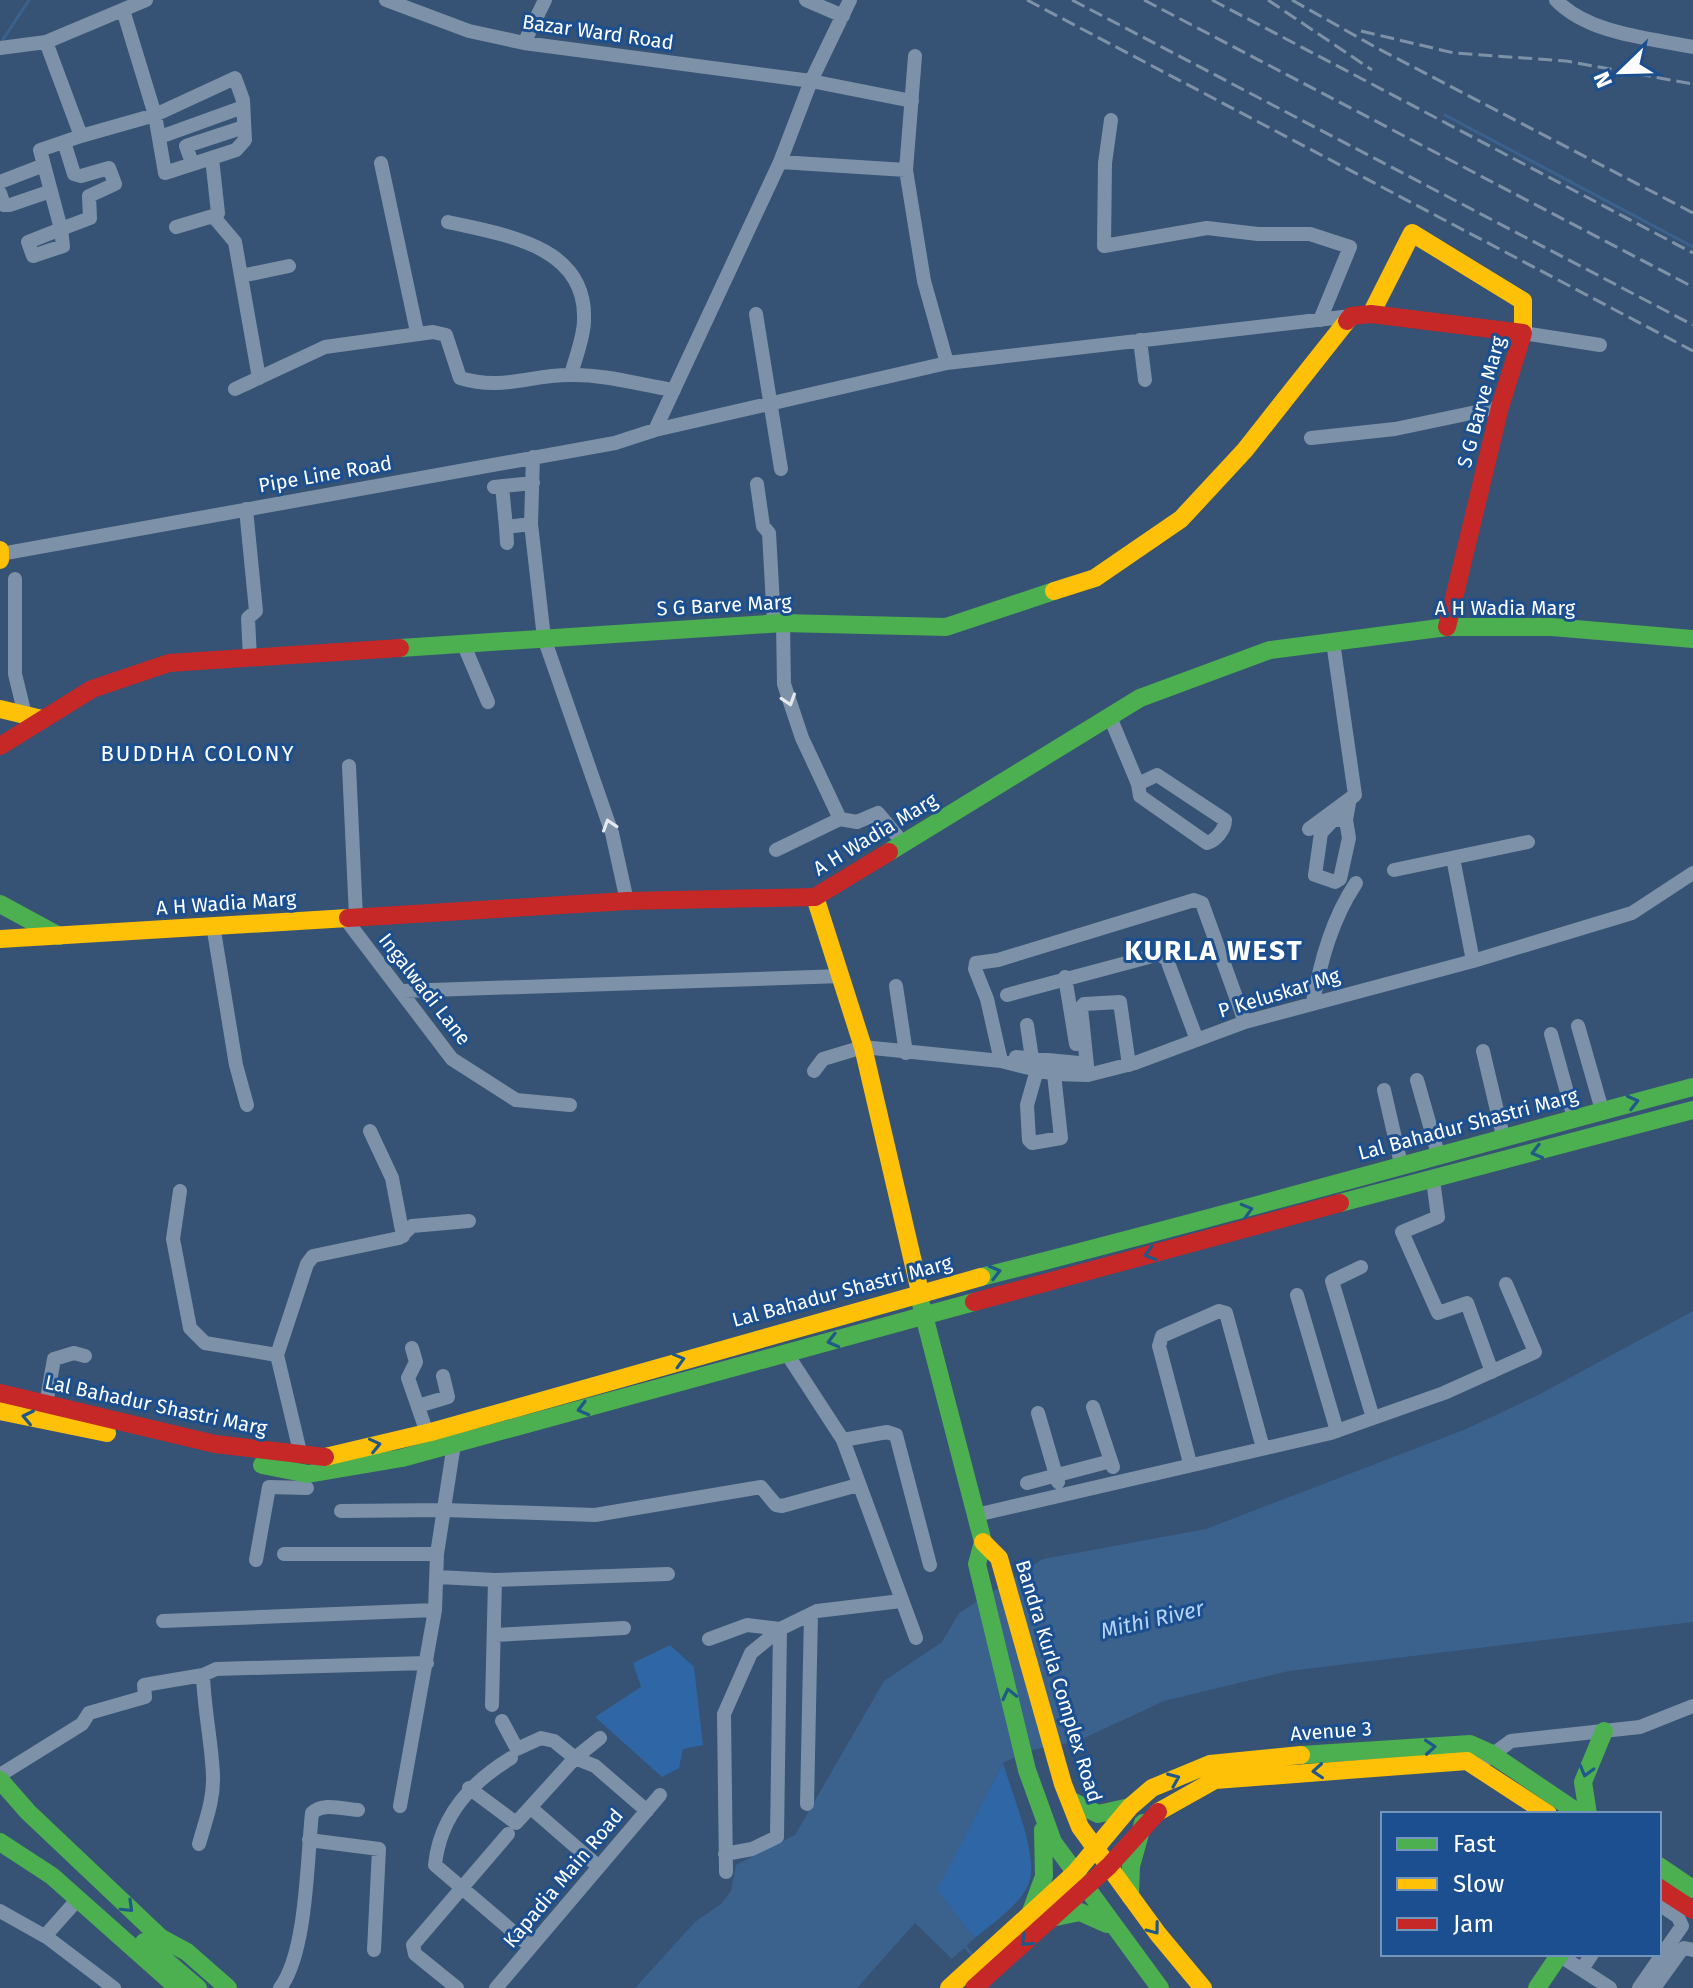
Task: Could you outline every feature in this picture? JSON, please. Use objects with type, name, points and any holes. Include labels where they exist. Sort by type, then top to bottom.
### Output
[{"type":"main road","points":[[1371,314],[1412,233],[1523,301],[1523,333]]},
{"type":"main road","name":"S G Barve Marg","points":[[0,746],[33,717],[92,689],[169,663],[779,623],[946,627],[1095,578],[1181,519],[1245,450],[1351,316],[1371,314],[1523,333],[1500,407],[1447,627]]},
{"type":"main road","name":"A H Wadia Marg","points":[[0,939],[627,901],[815,897],[1140,698],[1270,650],[1447,627],[1552,627],[1693,639]]},
{"type":"main road","points":[[0,709],[33,717]]},
{"type":"main road","points":[[815,897],[863,1047],[920,1292],[922,1317],[983,1542],[977,1564],[1027,1770],[1053,1842],[1160,1988]]},
{"type":"main road","points":[[0,904],[62,937]]},
{"type":"main road","name":"Lal Bahadur Shastri Marg","points":[[0,1411],[64,1416],[215,1444],[308,1474],[402,1458],[1048,1283],[1409,1162],[1693,1087]]},
{"type":"main road","name":"Lal Bahadur Shastri Marg","points":[[293,1471],[319,1458],[427,1433],[1042,1260],[1217,1227],[1429,1181],[1693,1110]]},
{"type":"main road","points":[[1409,1162],[1429,1181]]},
{"type":"main road","points":[[1042,1260],[1048,1283]]},
{"type":"main road","name":"Lal Bahadur Shastri Marg","points":[[0,1393],[46,1404],[64,1416]]},
{"type":"main road","name":"Bandra Kurla Complex Road","points":[[983,1542],[999,1558],[1056,1758],[1080,1827],[1130,1897],[1203,1988]]},
{"type":"main road","points":[[1587,1812],[1582,1804],[1587,1764],[1604,1731]]},
{"type":"main road","name":"Avenue 3","points":[[1080,1880],[1095,1847],[1130,1807],[1152,1788],[1210,1764],[1233,1760],[1470,1744],[1485,1761],[1546,1812]]},
{"type":"main road","name":"Avenue 3","points":[[1080,1880],[1109,1866],[1143,1823],[1163,1806],[1225,1779],[1485,1761],[1576,1812]]},
{"type":"main road","points":[[0,1778],[72,1852],[216,1988]]},
{"type":"main road","points":[[0,1797],[72,1852]]},
{"type":"main road","points":[[1070,1800],[1088,1814],[1097,1815],[1130,1807]]},
{"type":"main road","points":[[1030,1914],[1046,1860],[1041,1812]]},
{"type":"main road","points":[[1130,1897],[1131,1866],[1143,1823]]},
{"type":"main road","points":[[0,1824],[52,1876],[178,1988]]},
{"type":"main road","points":[[0,1833],[55,1868],[198,1988]]},
{"type":"main road","points":[[0,1842],[52,1876]]},
{"type":"main road","points":[[1661,1869],[1687,1905]]},
{"type":"main road","points":[[974,1988],[1030,1914],[1080,1880]]},
{"type":"main road","points":[[951,1986],[1051,1918],[1080,1880]]},
{"type":"main road","points":[[1661,1889],[1687,1905]]},
{"type":"main road","points":[[1051,1918],[1078,1910],[1087,1911],[1120,1936]]},
{"type":"main road","points":[[161,1938],[187,1952],[228,1988]]},
{"type":"main road","points":[[1537,1988],[1558,1956]]},
{"type":"street","points":[[2,48],[46,42],[146,0]]},
{"type":"street","name":"Bazar Ward Road","points":[[386,0],[426,7],[469,31],[524,43],[811,81],[912,101]]},
{"type":"street","points":[[524,43],[545,0]]},
{"type":"street","points":[[806,0],[843,16]]},
{"type":"street","points":[[655,430],[780,162],[811,81],[850,0]]},
{"type":"street","points":[[1556,0],[1565,9],[1602,27],[1693,47]]},
{"type":"street","points":[[64,142],[74,174],[81,176],[109,168],[115,184],[89,196],[90,218],[61,229],[40,150],[81,136],[155,115],[235,78],[243,107],[245,140],[236,150],[165,173],[155,115],[123,10]]},
{"type":"street","points":[[46,42],[81,136]]},
{"type":"street","points":[[915,56],[906,170],[924,281],[947,363]]},
{"type":"street","points":[[160,137],[243,107]]},
{"type":"street","points":[[1111,120],[1105,163],[1104,246],[1207,228],[1258,234],[1310,234],[1350,247],[1320,320]]},
{"type":"street","points":[[192,163],[186,146],[244,127]]},
{"type":"street","points":[[176,227],[218,213],[212,158]]},
{"type":"street","points":[[780,162],[906,170]]},
{"type":"street","points":[[381,163],[417,332]]},
{"type":"street","points":[[0,182],[44,165]]},
{"type":"street","points":[[0,193],[4,205],[51,191]]},
{"type":"street","points":[[213,216],[235,242],[259,378]]},
{"type":"street","points":[[448,222],[530,241],[558,261],[574,280],[582,290],[584,322],[571,375]]},
{"type":"street","points":[[241,276],[289,266]]},
{"type":"street","points":[[756,314],[781,469]]},
{"type":"street","name":"Pipe Line Road","points":[[0,555],[615,443],[655,430],[947,363],[1351,316]]},
{"type":"street","points":[[235,389],[325,347],[417,332],[446,335],[460,378],[481,384],[494,386],[571,375],[674,390]]},
{"type":"street","points":[[1523,333],[1600,345]]},
{"type":"street","points":[[1140,340],[1145,380]]},
{"type":"street","points":[[1311,438],[1395,429],[1500,407]]},
{"type":"street","points":[[533,457],[531,524],[544,638],[612,833],[627,901]]},
{"type":"street","points":[[507,543],[498,486],[533,483]]},
{"type":"street","points":[[757,484],[763,526],[769,533],[784,684],[802,738],[840,819]]},
{"type":"street","points":[[246,509],[256,611],[248,618],[250,658]]},
{"type":"street","points":[[506,527],[531,524]]},
{"type":"street","points":[[15,579],[15,674],[33,717]]},
{"type":"street","points":[[1309,829],[1349,803],[1355,795],[1355,775],[1343,729],[1333,642]]},
{"type":"street","points":[[463,643],[488,702]]},
{"type":"street","points":[[1110,717],[1140,796],[1207,843],[1213,841],[1225,825],[1225,820],[1157,775],[1138,784]]},
{"type":"street","points":[[349,766],[350,917]]},
{"type":"street","points":[[1346,820],[1349,803]]},
{"type":"street","points":[[776,850],[840,819],[857,822],[878,813],[903,843]]},
{"type":"street","points":[[1394,870],[1528,842]]},
{"type":"street","points":[[1453,858],[1473,961]]},
{"type":"street","name":"P Keluskar Mg","points":[[863,1047],[1034,1065],[1054,1074],[1132,1064],[1245,1022],[1473,961],[1632,913],[1693,873]]},
{"type":"street","points":[[1313,1002],[1324,951],[1341,905],[1356,883]]},
{"type":"street","points":[[1001,1061],[987,999],[975,969],[976,963],[998,960],[1194,900],[1202,903],[1245,1022]]},
{"type":"street","name":"Ingalwadi Lane","points":[[350,917],[452,1059],[516,1100],[570,1105]]},
{"type":"street","points":[[213,925],[236,1065],[247,1105]]},
{"type":"street","points":[[1007,995],[1155,954],[1164,956],[1197,1040]]},
{"type":"street","points":[[403,991],[842,976]]},
{"type":"street","points":[[1065,977],[1083,1072]]},
{"type":"street","points":[[896,986],[906,1053]]},
{"type":"street","points":[[1083,1072],[1081,1008],[1084,1004],[1120,1002],[1132,1064]]},
{"type":"street","points":[[1126,1003],[1132,1064]]},
{"type":"street","points":[[1027,1025],[1034,1065],[1027,1105],[1029,1140],[1032,1143],[1061,1138],[1054,1074]]},
{"type":"street","points":[[1578,1026],[1602,1110]]},
{"type":"street","points":[[1551,1034],[1574,1118]]},
{"type":"street","points":[[814,1071],[823,1059],[863,1047]]},
{"type":"street","points":[[1483,1051],[1503,1136]]},
{"type":"street","points":[[1016,1057],[1034,1065],[1083,1072]]},
{"type":"street","points":[[1417,1080],[1438,1154]]},
{"type":"street","points":[[1384,1090],[1409,1162]]},
{"type":"street","points":[[370,1131],[392,1178],[403,1236]]},
{"type":"street","points":[[1429,1181],[1438,1217],[1402,1232],[1438,1313],[1467,1303],[1492,1372]]},
{"type":"street","points":[[180,1191],[173,1239],[190,1328],[205,1343],[277,1355]]},
{"type":"street","points":[[307,1488],[293,1471],[277,1355],[307,1264],[313,1256],[403,1236],[412,1226],[469,1221]]},
{"type":"street","points":[[1361,1267],[1332,1281],[1373,1418]]},
{"type":"street","points":[[976,1515],[1337,1431],[1492,1372],[1535,1352],[1506,1284]]},
{"type":"street","points":[[1297,1295],[1337,1431]]},
{"type":"street","points":[[1190,1463],[1159,1346],[1162,1336],[1219,1311],[1226,1313],[1263,1448]]},
{"type":"street","points":[[412,1348],[416,1362],[408,1378],[427,1433]]},
{"type":"street","points":[[46,1404],[54,1359],[74,1353],[85,1356]]},
{"type":"street","points":[[787,1354],[843,1440],[916,1638]]},
{"type":"street","points":[[418,1406],[448,1397],[443,1376]]},
{"type":"street","points":[[1093,1407],[1117,1480]]},
{"type":"street","points":[[1038,1413],[1061,1493]]},
{"type":"street","points":[[843,1440],[887,1432],[896,1435],[930,1565]]},
{"type":"street","points":[[400,1806],[435,1610],[437,1554],[454,1444]]},
{"type":"street","points":[[1027,1483],[1111,1461]]},
{"type":"street","points":[[256,1560],[268,1490],[293,1471]]},
{"type":"street","points":[[341,1511],[445,1510],[595,1515],[761,1487],[776,1505],[782,1506],[858,1485]]},
{"type":"street","points":[[284,1554],[437,1554]]},
{"type":"street","points":[[438,1577],[495,1580],[668,1574]]},
{"type":"street","points":[[492,1705],[495,1580]]},
{"type":"street","points":[[726,1872],[724,1714],[751,1653],[780,1629],[811,1614],[901,1601]]},
{"type":"street","points":[[163,1621],[435,1610]]},
{"type":"street","points":[[807,1804],[811,1614]]},
{"type":"street","points":[[709,1639],[747,1625],[780,1629]]},
{"type":"street","points":[[494,1635],[624,1628]]},
{"type":"street","points":[[725,1854],[752,1849],[777,1837],[780,1629]]},
{"type":"street","points":[[0,1778],[82,1724],[89,1713],[145,1697],[144,1685],[203,1675],[216,1669],[427,1663]]},
{"type":"street","points":[[199,1844],[212,1799],[213,1775],[205,1723],[203,1675]]},
{"type":"street","points":[[1485,1761],[1511,1741],[1640,1727],[1693,1706]]},
{"type":"street","points":[[502,1721],[517,1749],[547,1738],[575,1758],[595,1766],[647,1811]]},
{"type":"street","points":[[469,1788],[513,1823],[519,1822],[575,1758],[600,1738]]},
{"type":"street","points":[[511,1758],[469,1788],[448,1820],[435,1865],[531,1947]]},
{"type":"street","name":"Kapadia Main Road","points":[[496,1988],[660,1795]]},
{"type":"street","points":[[280,1988],[289,1977],[298,1948],[312,1813],[317,1808],[358,1810]]},
{"type":"street","points":[[531,1808],[599,1867]]},
{"type":"street","points":[[457,1988],[413,1950],[508,1834]]},
{"type":"street","points":[[309,1840],[379,1849],[374,1950]]},
{"type":"street","points":[[45,1936],[78,1899]]},
{"type":"street","points":[[1639,1988],[1682,1926],[1687,1905],[1661,1904]]},
{"type":"street","points":[[0,1911],[45,1936],[114,1988]]},
{"type":"street","points":[[1654,1988],[1684,1948],[1693,1950]]},
{"type":"street","points":[[1561,1956],[1610,1988]]},
{"type":"street","points":[[1582,1969],[1591,1956]]},
{"type":"shaded area","points":[[670,1645],[694,1667],[703,1745],[683,1749],[679,1768],[662,1777],[595,1717],[641,1687],[633,1663]]},
{"type":"shaded area","points":[[1003,1763],[1027,1838],[1030,1879],[1015,1904],[975,1938],[936,1890]]},
{"type":"water","name":"Mithi River","points":[[1693,1311],[1693,1622],[1289,1671],[1164,1701],[1078,1741],[1027,1751],[1003,1763],[937,1890],[975,1938],[952,1959],[915,1923],[857,1988],[635,1988],[695,1922],[722,1903],[731,1891],[736,1865],[795,1835],[884,1681],[942,1642],[959,1613],[1043,1559],[1206,1529],[1466,1429],[1538,1395]]},
{"type":"waterway","points":[[2,41],[29,0]]},
{"type":"waterway","points":[[1445,115],[1693,247]]},
{"type":"waterway","points":[[963,1944],[974,1957]]},
{"type":"railway","points":[[1027,0],[1693,351]]},
{"type":"railway","points":[[1072,0],[1693,325]]},
{"type":"railway","points":[[1144,0],[1693,287]]},
{"type":"railway","points":[[1212,0],[1693,253]]},
{"type":"railway","points":[[1268,0],[1372,70]]},
{"type":"railway","points":[[1292,0],[1377,48],[1693,213]]},
{"type":"railway","points":[[1361,31],[1454,53],[1566,61],[1693,84]]},
{"type":"traffic: fast","points":[[400,648],[783,623],[946,627],[1054,591]]},
{"type":"traffic: fast","points":[[889,852],[1140,698],[1270,650],[1447,627],[1552,627],[1693,639]]},
{"type":"traffic: fast","points":[[0,904],[59,936]]},
{"type":"traffic: fast","points":[[981,1277],[1693,1087]]},
{"type":"traffic: fast","points":[[1340,1203],[1693,1110]]},
{"type":"traffic: fast","points":[[262,1465],[308,1474],[402,1458],[974,1302]]},
{"type":"traffic: fast","points":[[921,1304],[983,1542],[977,1564],[1027,1770],[1053,1842],[1160,1988]]},
{"type":"traffic: fast","points":[[1588,1812],[1583,1782],[1604,1731]]},
{"type":"traffic: fast","points":[[1301,1755],[1470,1744],[1490,1753],[1577,1812]]},
{"type":"traffic: fast","points":[[0,1780],[28,1812],[161,1938],[187,1952],[228,1988]]},
{"type":"traffic: fast","points":[[1070,1800],[1098,1814],[1130,1807]]},
{"type":"traffic: fast","points":[[1130,1896],[1131,1866],[1143,1823]]},
{"type":"traffic: fast","points":[[1030,1914],[1044,1876],[1043,1830]]},
{"type":"traffic: fast","points":[[0,1842],[52,1876],[178,1988]]},
{"type":"traffic: fast","points":[[1661,1867],[1693,1889]]},
{"type":"traffic: fast","points":[[1051,1918],[1080,1912],[1107,1924]]},
{"type":"traffic: fast","points":[[144,1942],[198,1988]]},
{"type":"traffic: fast","points":[[1537,1988],[1559,1956]]},
{"type":"traffic: slow","points":[[1371,314],[1412,233],[1523,301],[1523,333]]},
{"type":"traffic: slow","points":[[1054,591],[1095,578],[1181,519],[1245,450],[1347,321]]},
{"type":"traffic: slow","points":[[0,550],[0,560]]},
{"type":"traffic: slow","points":[[0,709],[42,719]]},
{"type":"traffic: slow","points":[[815,897],[863,1047],[920,1292]]},
{"type":"traffic: slow","points":[[0,939],[348,918]]},
{"type":"traffic: slow","points":[[325,1457],[431,1432],[981,1277]]},
{"type":"traffic: slow","points":[[0,1411],[107,1433]]},
{"type":"traffic: slow","points":[[983,1542],[999,1558],[1063,1784],[1080,1827],[1158,1934],[1203,1988]]},
{"type":"traffic: slow","points":[[949,1988],[1075,1873],[1130,1807],[1152,1788],[1210,1764],[1301,1755]]},
{"type":"traffic: slow","points":[[1158,1812],[1215,1780],[1467,1761],[1545,1812]]},
{"type":"traffic: jam","points":[[1347,321],[1351,316],[1371,314],[1523,333],[1500,407],[1447,627]]},
{"type":"traffic: jam","points":[[0,746],[92,689],[169,663],[400,648]]},
{"type":"traffic: jam","points":[[348,918],[627,901],[815,897],[889,852]]},
{"type":"traffic: jam","points":[[974,1302],[1340,1203]]},
{"type":"traffic: jam","points":[[0,1393],[215,1444],[325,1457]]},
{"type":"traffic: jam","points":[[974,1988],[1109,1866],[1158,1812]]},
{"type":"traffic: jam","points":[[1661,1889],[1693,1910]]},
{"type":"district","name":"BUDDHA COLONY","points":[[198,753]]},
{"type":"district","name":"KURLA WEST","points":[[1214,950]]}]
